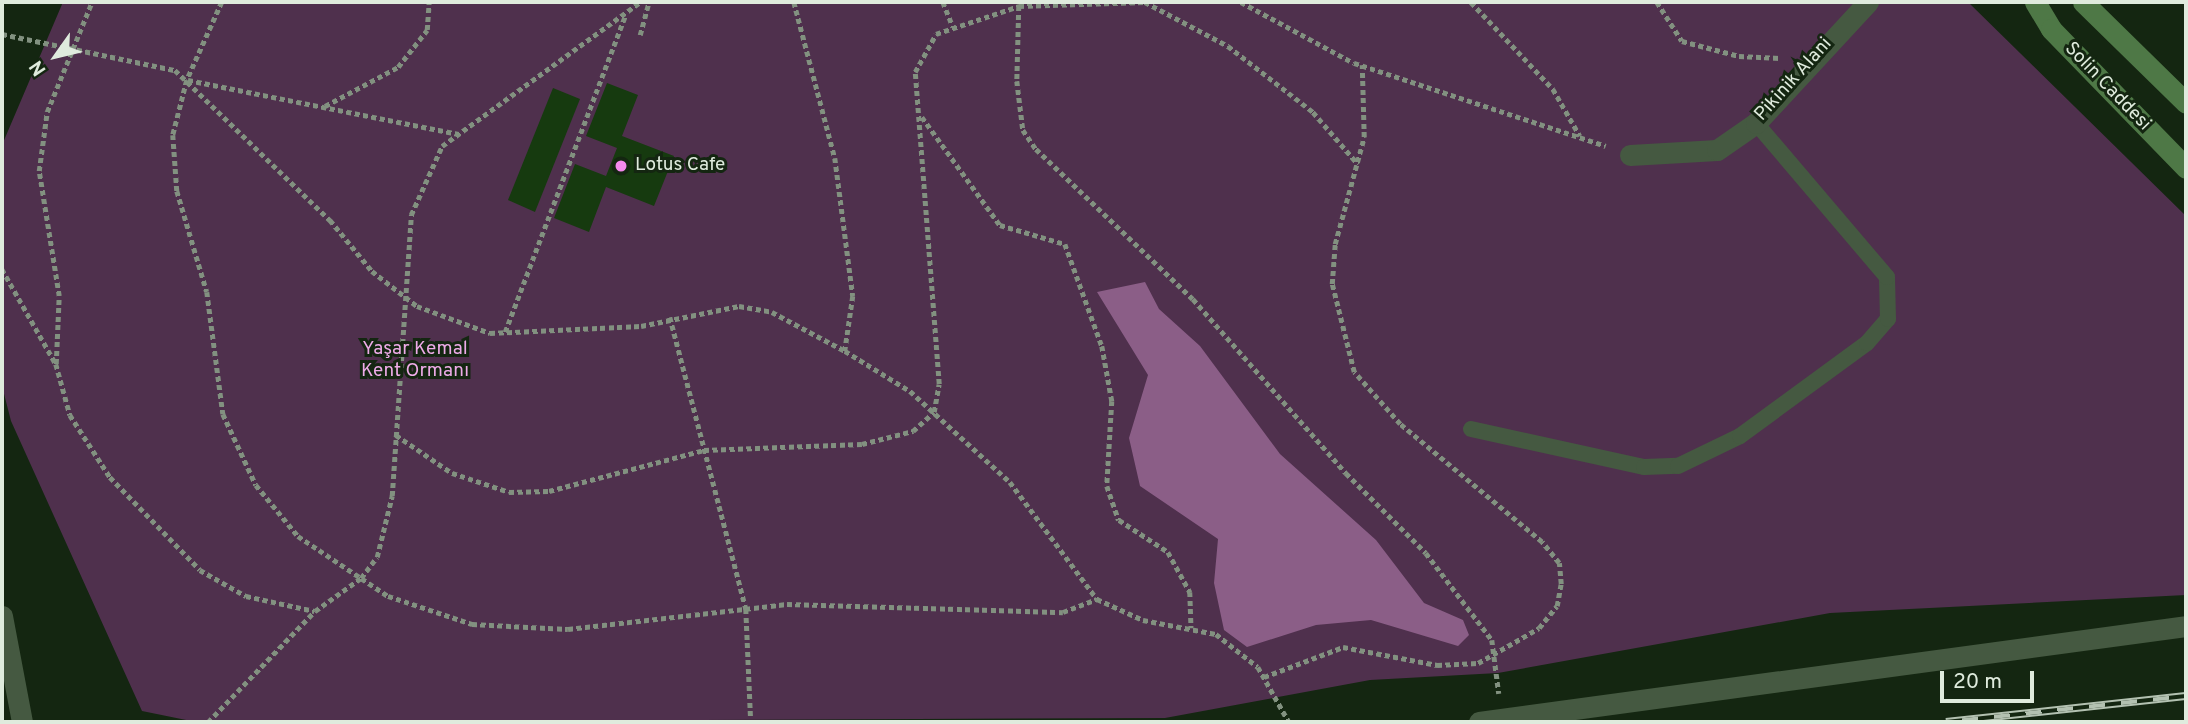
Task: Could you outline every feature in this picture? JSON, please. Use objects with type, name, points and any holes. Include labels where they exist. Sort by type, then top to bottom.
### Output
[{"type":"street","name":"Pikinik Alani","points":[[1630,155],[1717,150],[1756,123],[1868,2]]},
{"type":"street","name":"Solin Caddesi","points":[[2035,2],[2051,29],[2186,168]]},
{"type":"street","points":[[2083,2],[2186,103]]},
{"type":"street","points":[[2,616],[22,722]]},
{"type":"street","points":[[1479,722],[2186,626]]},
{"type":"lane","points":[[1471,429],[1644,467],[1678,466],[1740,436],[1867,343],[1888,319],[1887,277],[1756,123]]},
{"type":"path","points":[[56,364],[59,296],[39,171],[47,112],[92,2]]},
{"type":"path","points":[[222,2],[187,80],[173,135],[177,191],[207,292],[223,414],[256,485],[298,536],[388,596],[472,624],[568,629],[787,604],[1063,612],[1097,599]]},
{"type":"path","points":[[325,107],[398,68],[427,30],[429,2]]},
{"type":"path","points":[[208,722],[315,611],[361,578],[377,557],[392,496],[411,215],[442,146],[640,2]]},
{"type":"path","points":[[640,35],[649,2]]},
{"type":"path","points":[[794,2],[835,158],[853,296],[845,351]]},
{"type":"path","points":[[943,2],[953,27]]},
{"type":"path","points":[[396,435],[452,474],[509,492],[549,491],[704,450],[862,444],[913,431],[934,412],[939,384],[921,115],[915,72],[927,44],[953,27],[1019,6],[1145,2],[1228,46],[1313,112],[1358,164]]},
{"type":"path","points":[[1241,2],[1362,65],[1630,155]]},
{"type":"path","points":[[1471,2],[1553,89],[1581,137]]},
{"type":"path","points":[[1657,2],[1682,41],[1740,56],[1812,60]]},
{"type":"path","points":[[1019,6],[1017,82],[1023,130],[1036,149],[1193,299],[1346,473],[1426,553],[1492,640],[1502,719]]},
{"type":"path","points":[[505,332],[626,13]]},
{"type":"path","points":[[2,34],[175,70],[405,297],[490,333],[641,326],[670,317],[739,306],[772,312],[845,351],[934,412],[1010,482],[1097,599],[1143,620],[1216,634],[1264,677],[1289,722]]},
{"type":"path","points":[[1264,677],[1342,647],[1437,665],[1494,657],[1519,645],[1557,606],[1559,563],[1509,512],[1399,424],[1354,372],[1332,284],[1335,244],[1364,137],[1362,65]]},
{"type":"path","points":[[187,80],[459,134]]},
{"type":"path","points":[[921,115],[1000,225],[1065,244],[1102,346],[1112,401],[1107,486],[1119,520],[1168,552],[1190,592],[1191,628]]},
{"type":"path","points":[[2,269],[56,364],[70,415],[110,477],[200,570],[246,596],[315,611]]},
{"type":"path","points":[[670,317],[746,608],[751,722]]},
{"type":"green space","name":"Yaşar Kemal Kent Ormanı","points":[[63,2],[1968,2],[2186,216],[2186,595],[1830,613],[1498,673],[1370,680],[1165,718],[196,722],[142,711],[11,421],[2,386],[2,145]]},
{"type":"shaded area","points":[[1145,282],[1159,309],[1200,346],[1280,454],[1376,540],[1424,603],[1463,620],[1469,635],[1458,646],[1371,620],[1316,625],[1247,647],[1224,630],[1214,583],[1218,539],[1140,486],[1129,438],[1148,375],[1097,292]]},
{"type":"building","points":[[607,83],[638,95],[622,136],[674,156],[654,206],[606,187],[589,232],[554,218],[575,164],[606,176],[617,148],[586,136]]},
{"type":"building","points":[[553,88],[580,99],[535,212],[508,200]]},
{"type":"railway","points":[[1946,722],[2186,696]]},
{"type":"place","name":"Lotus Cafe","points":[[621,166]]}]
